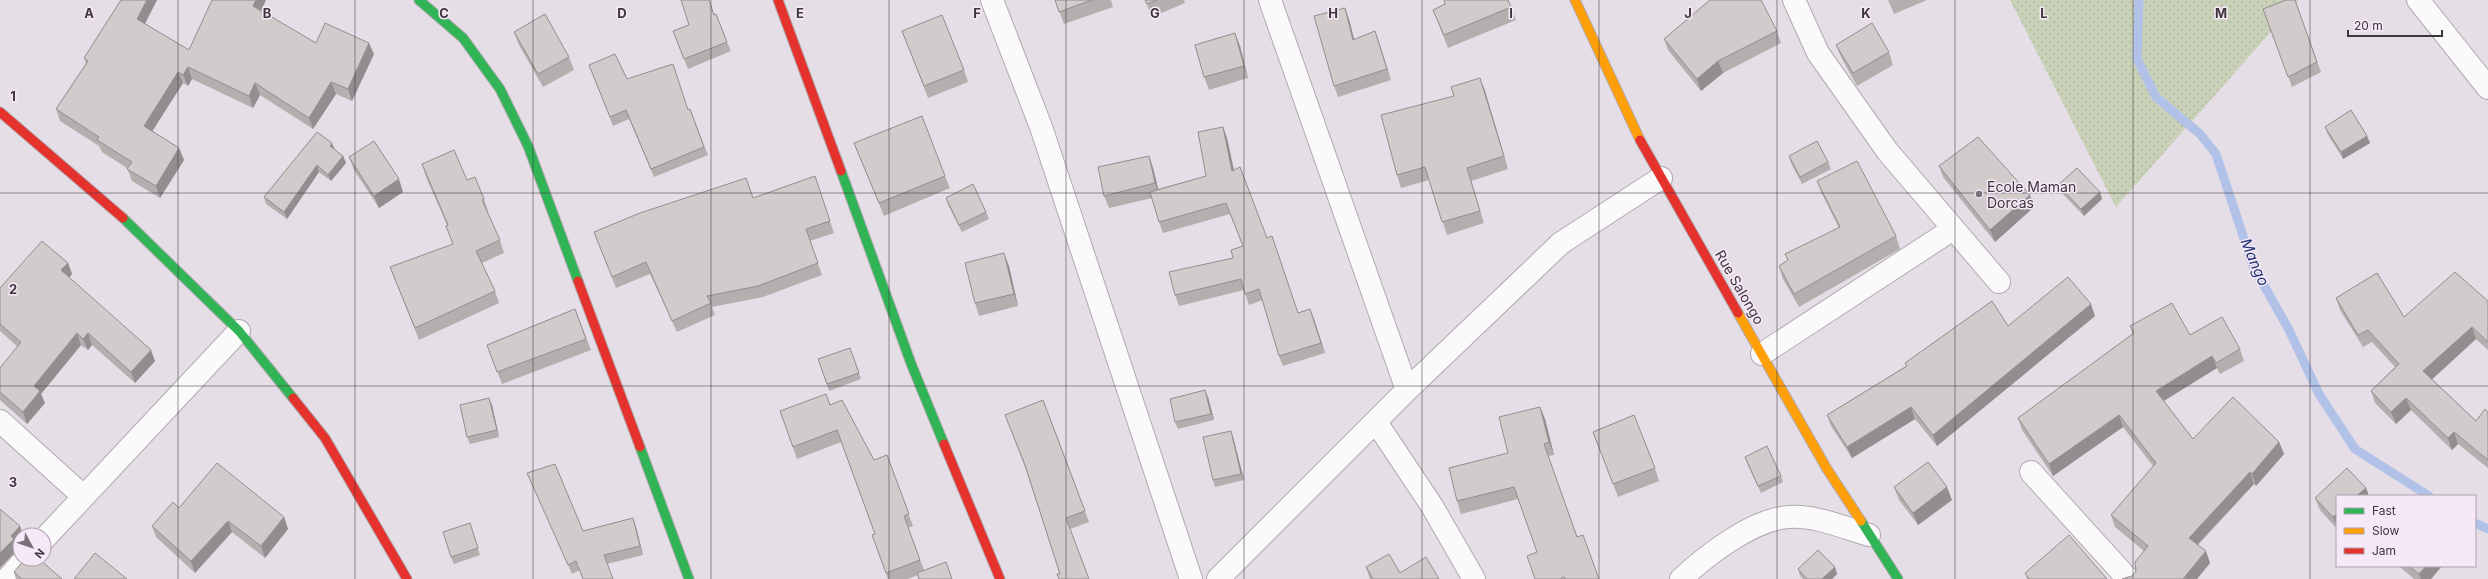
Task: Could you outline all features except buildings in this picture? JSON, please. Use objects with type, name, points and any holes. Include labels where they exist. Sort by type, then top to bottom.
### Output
[{"type":"street","points":[[419,0],[463,38],[500,89],[528,146],[689,579]]},
{"type":"street","points":[[778,0],[912,366],[1000,579]]},
{"type":"street","points":[[992,0],[1041,127],[1191,579]]},
{"type":"street","points":[[1270,0],[1407,390]]},
{"type":"street","name":"Rue Salongo","points":[[1575,0],[1646,152],[1827,468],[1869,536],[1898,579]]},
{"type":"street","points":[[1794,0],[1818,53],[1888,152],[1953,230],[1999,282]]},
{"type":"street","points":[[2418,0],[2488,88]]},
{"type":"street","points":[[0,112],[139,232],[239,331],[325,438],[407,579]]},
{"type":"street","points":[[1218,579],[1407,390],[1561,243],[1661,178]]},
{"type":"street","points":[[1762,354],[1953,230]]},
{"type":"street","points":[[52,530],[239,331]]},
{"type":"street","points":[[0,421],[84,496]]},
{"type":"street","points":[[1376,422],[1432,506],[1474,579]]},
{"type":"street","points":[[2031,472],[2128,579]]},
{"type":"street","points":[[1681,579],[1697,564],[1737,537],[1765,522],[1789,516],[1821,521],[1869,536]]},
{"type":"street","points":[[7,579],[18,567]]},
{"type":"green space","points":[[2010,0],[2299,0],[2116,207]]},
{"type":"waterway","name":"Mango","points":[[2139,0],[2137,59],[2156,97],[2200,134],[2216,154],[2253,266],[2288,328],[2319,394],[2355,449],[2427,495]]},
{"type":"waterway","name":"Mango","points":[[2476,523],[2488,529]]},
{"type":"traffic: fast","points":[[419,0],[463,38],[500,89],[528,146],[578,281]]},
{"type":"traffic: fast","points":[[841,171],[912,366],[944,444]]},
{"type":"traffic: fast","points":[[123,218],[239,331],[293,398]]},
{"type":"traffic: fast","points":[[640,447],[689,579]]},
{"type":"traffic: fast","points":[[1861,521],[1898,579]]},
{"type":"traffic: slow","points":[[1575,0],[1640,140]]},
{"type":"traffic: slow","points":[[1738,313],[1827,469],[1861,521]]},
{"type":"traffic: jam","points":[[778,0],[841,171]]},
{"type":"traffic: jam","points":[[0,112],[123,218]]},
{"type":"traffic: jam","points":[[1640,140],[1738,313]]},
{"type":"traffic: jam","points":[[578,281],[640,447]]},
{"type":"traffic: jam","points":[[293,398],[325,438],[407,579]]},
{"type":"traffic: jam","points":[[944,444],[1000,579]]},
{"type":"place","name":"Ecole Maman Dorcas","points":[[1979,194]]}]
